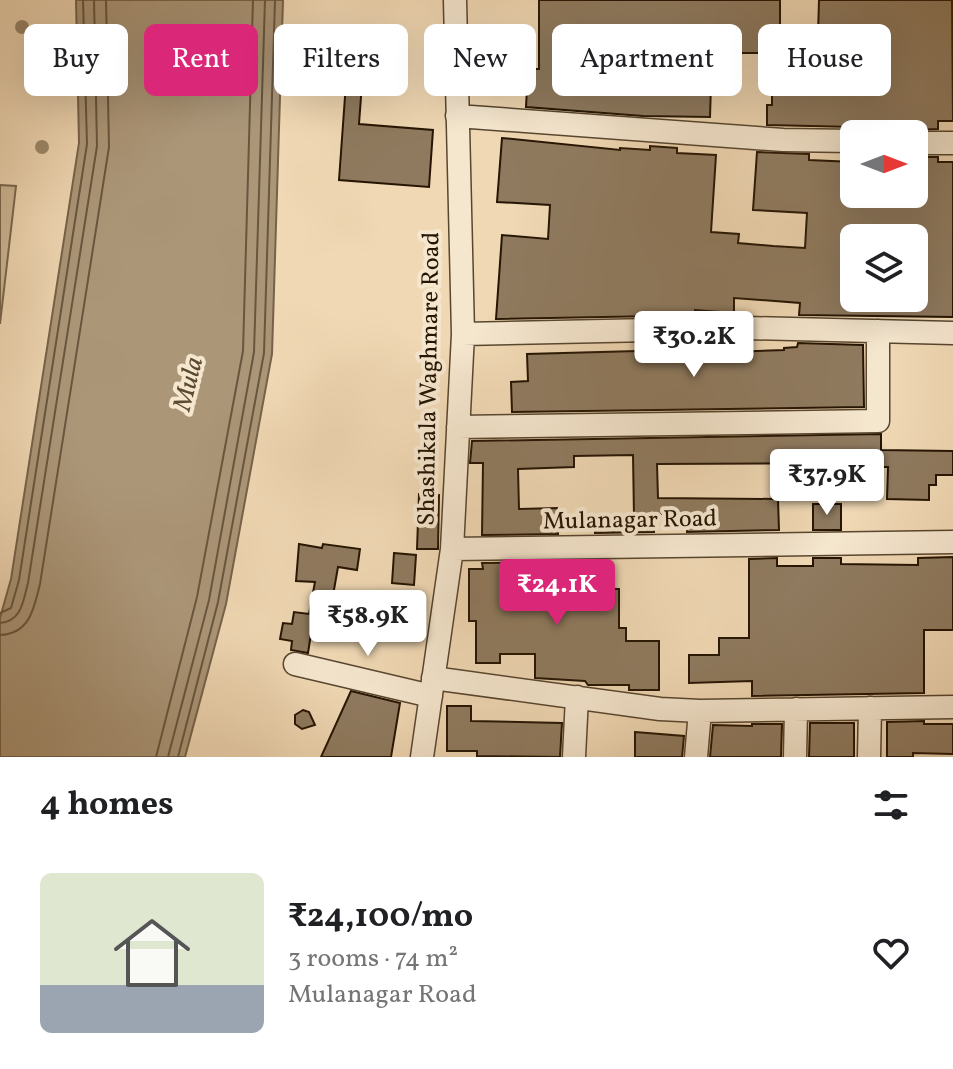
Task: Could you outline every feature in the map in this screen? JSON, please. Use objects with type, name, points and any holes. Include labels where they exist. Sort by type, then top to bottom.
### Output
[{"type":"street","name":"Shashikala Waghmare Road","points":[[422,757],[452,549],[463,334],[455,0]]},
{"type":"street","points":[[457,116],[783,140],[840,141]]},
{"type":"street","points":[[928,143],[953,143]]},
{"type":"street","points":[[463,334],[748,328],[953,333]]},
{"type":"street","points":[[458,427],[878,421],[878,331]]},
{"type":"street","name":"Mulanagar Road","points":[[452,549],[953,542]]},
{"type":"street","points":[[295,664],[432,687],[577,697],[660,709],[953,707]]},
{"type":"street","points":[[574,757],[577,697]]},
{"type":"street","points":[[869,757],[870,708]]},
{"type":"street","points":[[795,757],[796,709]]},
{"type":"street","points":[[696,757],[700,711]]},
{"type":"shaded area","points":[[0,185],[16,186],[0,324]]},
{"type":"water","name":"Mula","points":[[76,0],[283,0],[282,24],[274,24],[274,96],[280,96],[272,354],[226,604],[185,757],[0,757],[0,618],[11,579],[79,143],[78,96],[128,96],[128,24],[77,24]]},
{"type":"building","points":[[539,0],[780,0],[780,24],[758,24],[758,53],[742,53],[742,24],[552,24],[552,96],[711,96],[710,117],[643,116],[526,107],[527,96],[536,96],[536,69],[539,69]]},
{"type":"building","points":[[819,0],[952,0],[953,121],[938,121],[938,129],[928,129],[928,120],[840,120],[840,127],[767,125],[767,105],[772,105],[772,96],[891,96],[891,24],[818,24]]},
{"type":"building","points":[[345,96],[361,96],[359,124],[433,130],[429,187],[339,180]]},
{"type":"building","points":[[502,138],[620,150],[650,150],[650,146],[677,148],[677,153],[716,155],[711,232],[739,234],[738,243],[805,248],[807,213],[753,210],[757,152],[809,154],[809,160],[840,161],[840,208],[928,208],[928,157],[938,157],[938,162],[953,162],[953,317],[799,315],[800,303],[734,298],[734,313],[695,310],[695,315],[657,313],[657,316],[496,319],[502,235],[548,239],[550,205],[497,202]]},
{"type":"building","points":[[798,343],[863,345],[864,407],[512,412],[511,382],[528,381],[527,354],[674,350],[674,345],[694,344],[730,345],[730,352],[784,350],[797,347]]},
{"type":"building","points":[[881,434],[881,450],[953,451],[953,475],[936,475],[936,485],[929,485],[929,500],[887,499],[888,467],[853,467],[853,463],[657,464],[658,498],[778,499],[779,530],[687,532],[687,514],[654,514],[654,532],[595,533],[594,516],[634,516],[633,455],[574,456],[574,467],[518,469],[519,509],[557,508],[558,534],[482,535],[483,463],[470,463],[472,441]]},
{"type":"building","points":[[419,494],[439,495],[438,549],[417,549]]},
{"type":"building","points":[[813,504],[841,504],[841,530],[813,530]]},
{"type":"building","points":[[299,544],[360,549],[357,570],[338,567],[332,601],[336,601],[332,624],[313,621],[308,653],[291,650],[292,641],[280,639],[283,623],[292,624],[294,612],[309,614],[315,582],[296,581]]},
{"type":"building","points":[[394,553],[416,555],[414,585],[392,583]]},
{"type":"building","points":[[953,557],[953,630],[924,630],[924,693],[752,696],[752,681],[689,683],[689,655],[719,655],[719,638],[749,638],[749,559],[777,558],[777,566],[813,566],[813,558],[841,558],[841,564],[918,565],[918,558]]},
{"type":"building","points":[[558,562],[559,567],[563,567],[563,588],[619,589],[619,628],[626,628],[626,641],[659,641],[659,690],[629,690],[629,685],[588,685],[585,681],[535,678],[535,654],[500,654],[500,663],[476,663],[476,621],[469,621],[469,569],[483,569],[482,563]]},
{"type":"building","points":[[351,691],[400,703],[391,757],[321,757]]},
{"type":"building","points":[[447,706],[471,706],[471,721],[562,723],[560,757],[477,756],[477,751],[447,751]]},
{"type":"building","points":[[303,710],[309,712],[315,725],[302,729],[295,724],[295,715]]},
{"type":"building","points":[[924,721],[924,724],[953,724],[953,754],[913,753],[913,757],[887,757],[887,722]]},
{"type":"building","points":[[810,723],[854,723],[854,757],[809,757]]},
{"type":"building","points":[[782,724],[781,757],[710,757],[713,725]]},
{"type":"building","points":[[635,732],[684,736],[682,757],[635,757]]}]
